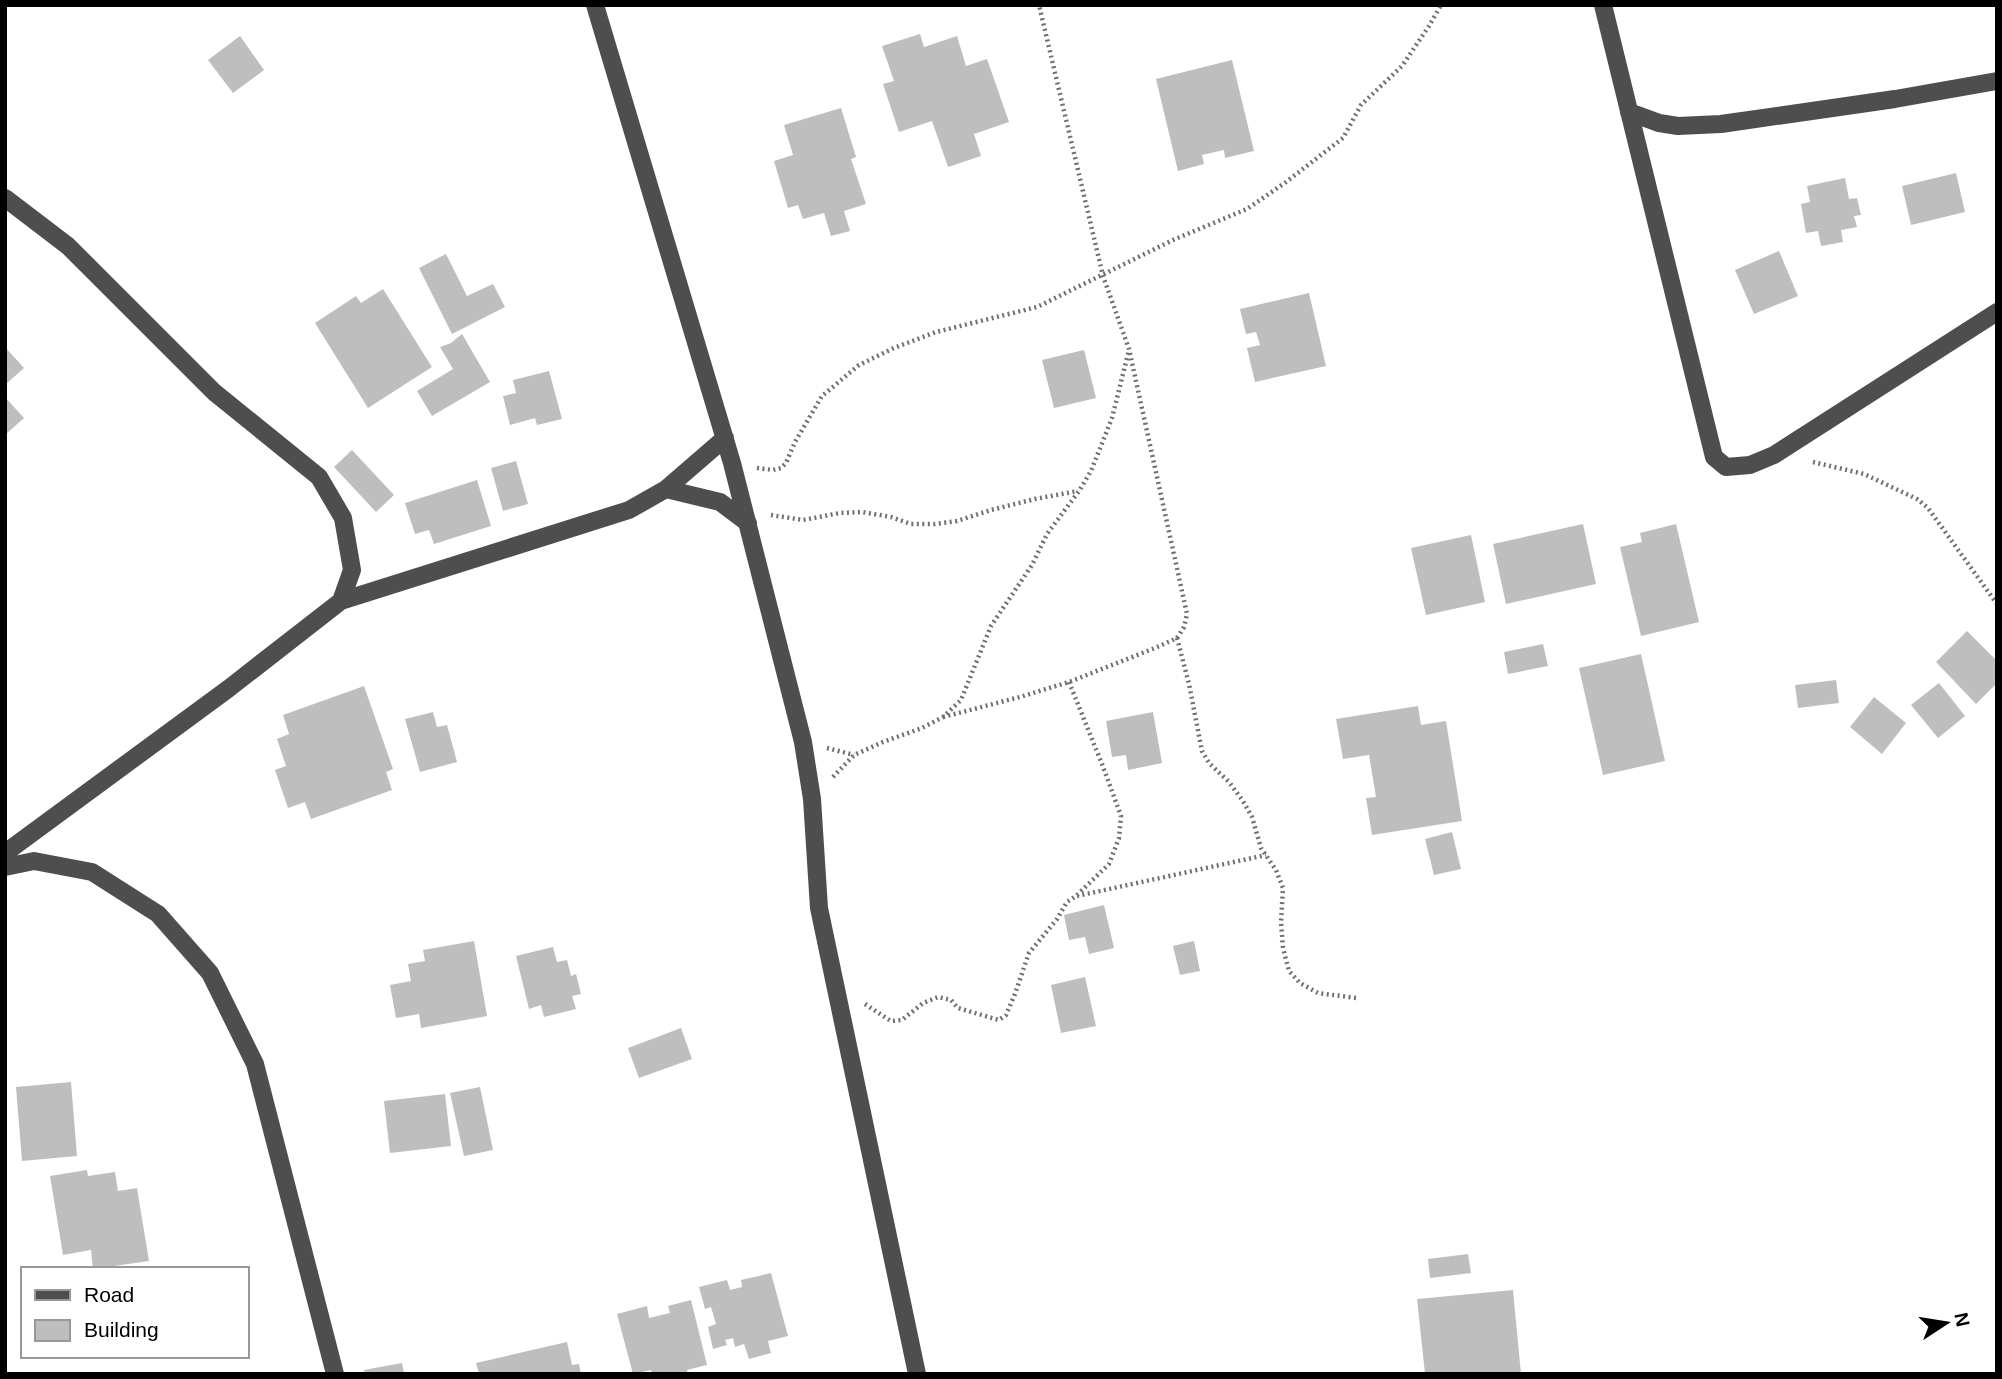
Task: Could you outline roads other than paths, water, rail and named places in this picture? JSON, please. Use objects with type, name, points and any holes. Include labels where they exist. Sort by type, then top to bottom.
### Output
[{"type":"street","points":[[595,5],[725,438],[803,742],[812,799],[820,908],[917,1374]]},
{"type":"street","points":[[1603,5],[1714,457],[1726,467],[1750,465],[1774,455],[1997,312]]},
{"type":"street","points":[[1629,112],[1678,127],[1721,124],[1997,81]]},
{"type":"street","points":[[5,198],[68,246],[215,392],[319,477],[343,518],[352,570],[341,601]]},
{"type":"street","points":[[5,853],[228,689],[341,601],[629,510],[666,489],[725,438]]},
{"type":"street","points":[[666,489],[720,502],[747,517]]},
{"type":"street","points":[[5,867],[34,861],[92,872],[158,914],[210,973],[255,1065],[335,1374]]}]
